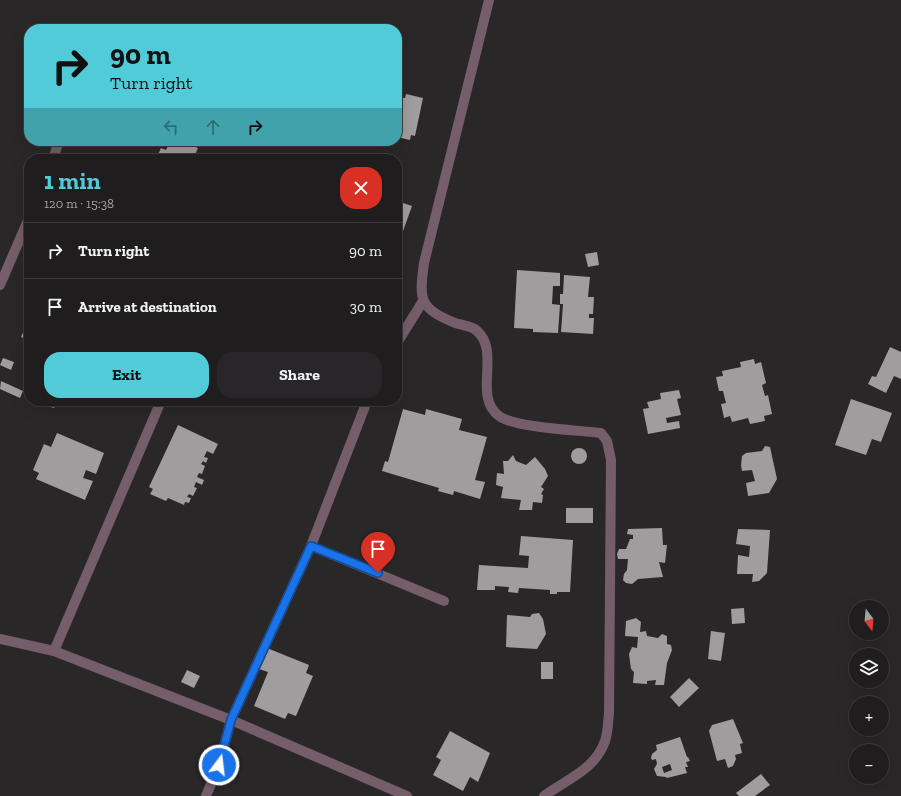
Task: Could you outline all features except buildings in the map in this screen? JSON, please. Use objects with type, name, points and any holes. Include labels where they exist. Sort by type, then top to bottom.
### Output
[{"type":"street","points":[[489,0],[424,263],[421,286],[423,301],[432,312],[457,324],[475,329],[485,341],[488,403],[500,416],[528,425],[600,433],[607,441],[611,468],[609,713],[605,740],[598,757],[587,769],[544,796]]},
{"type":"street","points":[[0,285],[24,230]]},
{"type":"street","points":[[402,335],[423,301]]},
{"type":"street","points":[[54,651],[159,406]]},
{"type":"street","points":[[206,796],[219,765],[231,720],[311,546],[365,406]]},
{"type":"street","points":[[311,546],[444,601]]},
{"type":"street","points":[[0,639],[54,651],[231,720],[387,792],[406,796]]},
{"type":"route","points":[[219,765],[231,720],[311,546],[378,573]]}]
